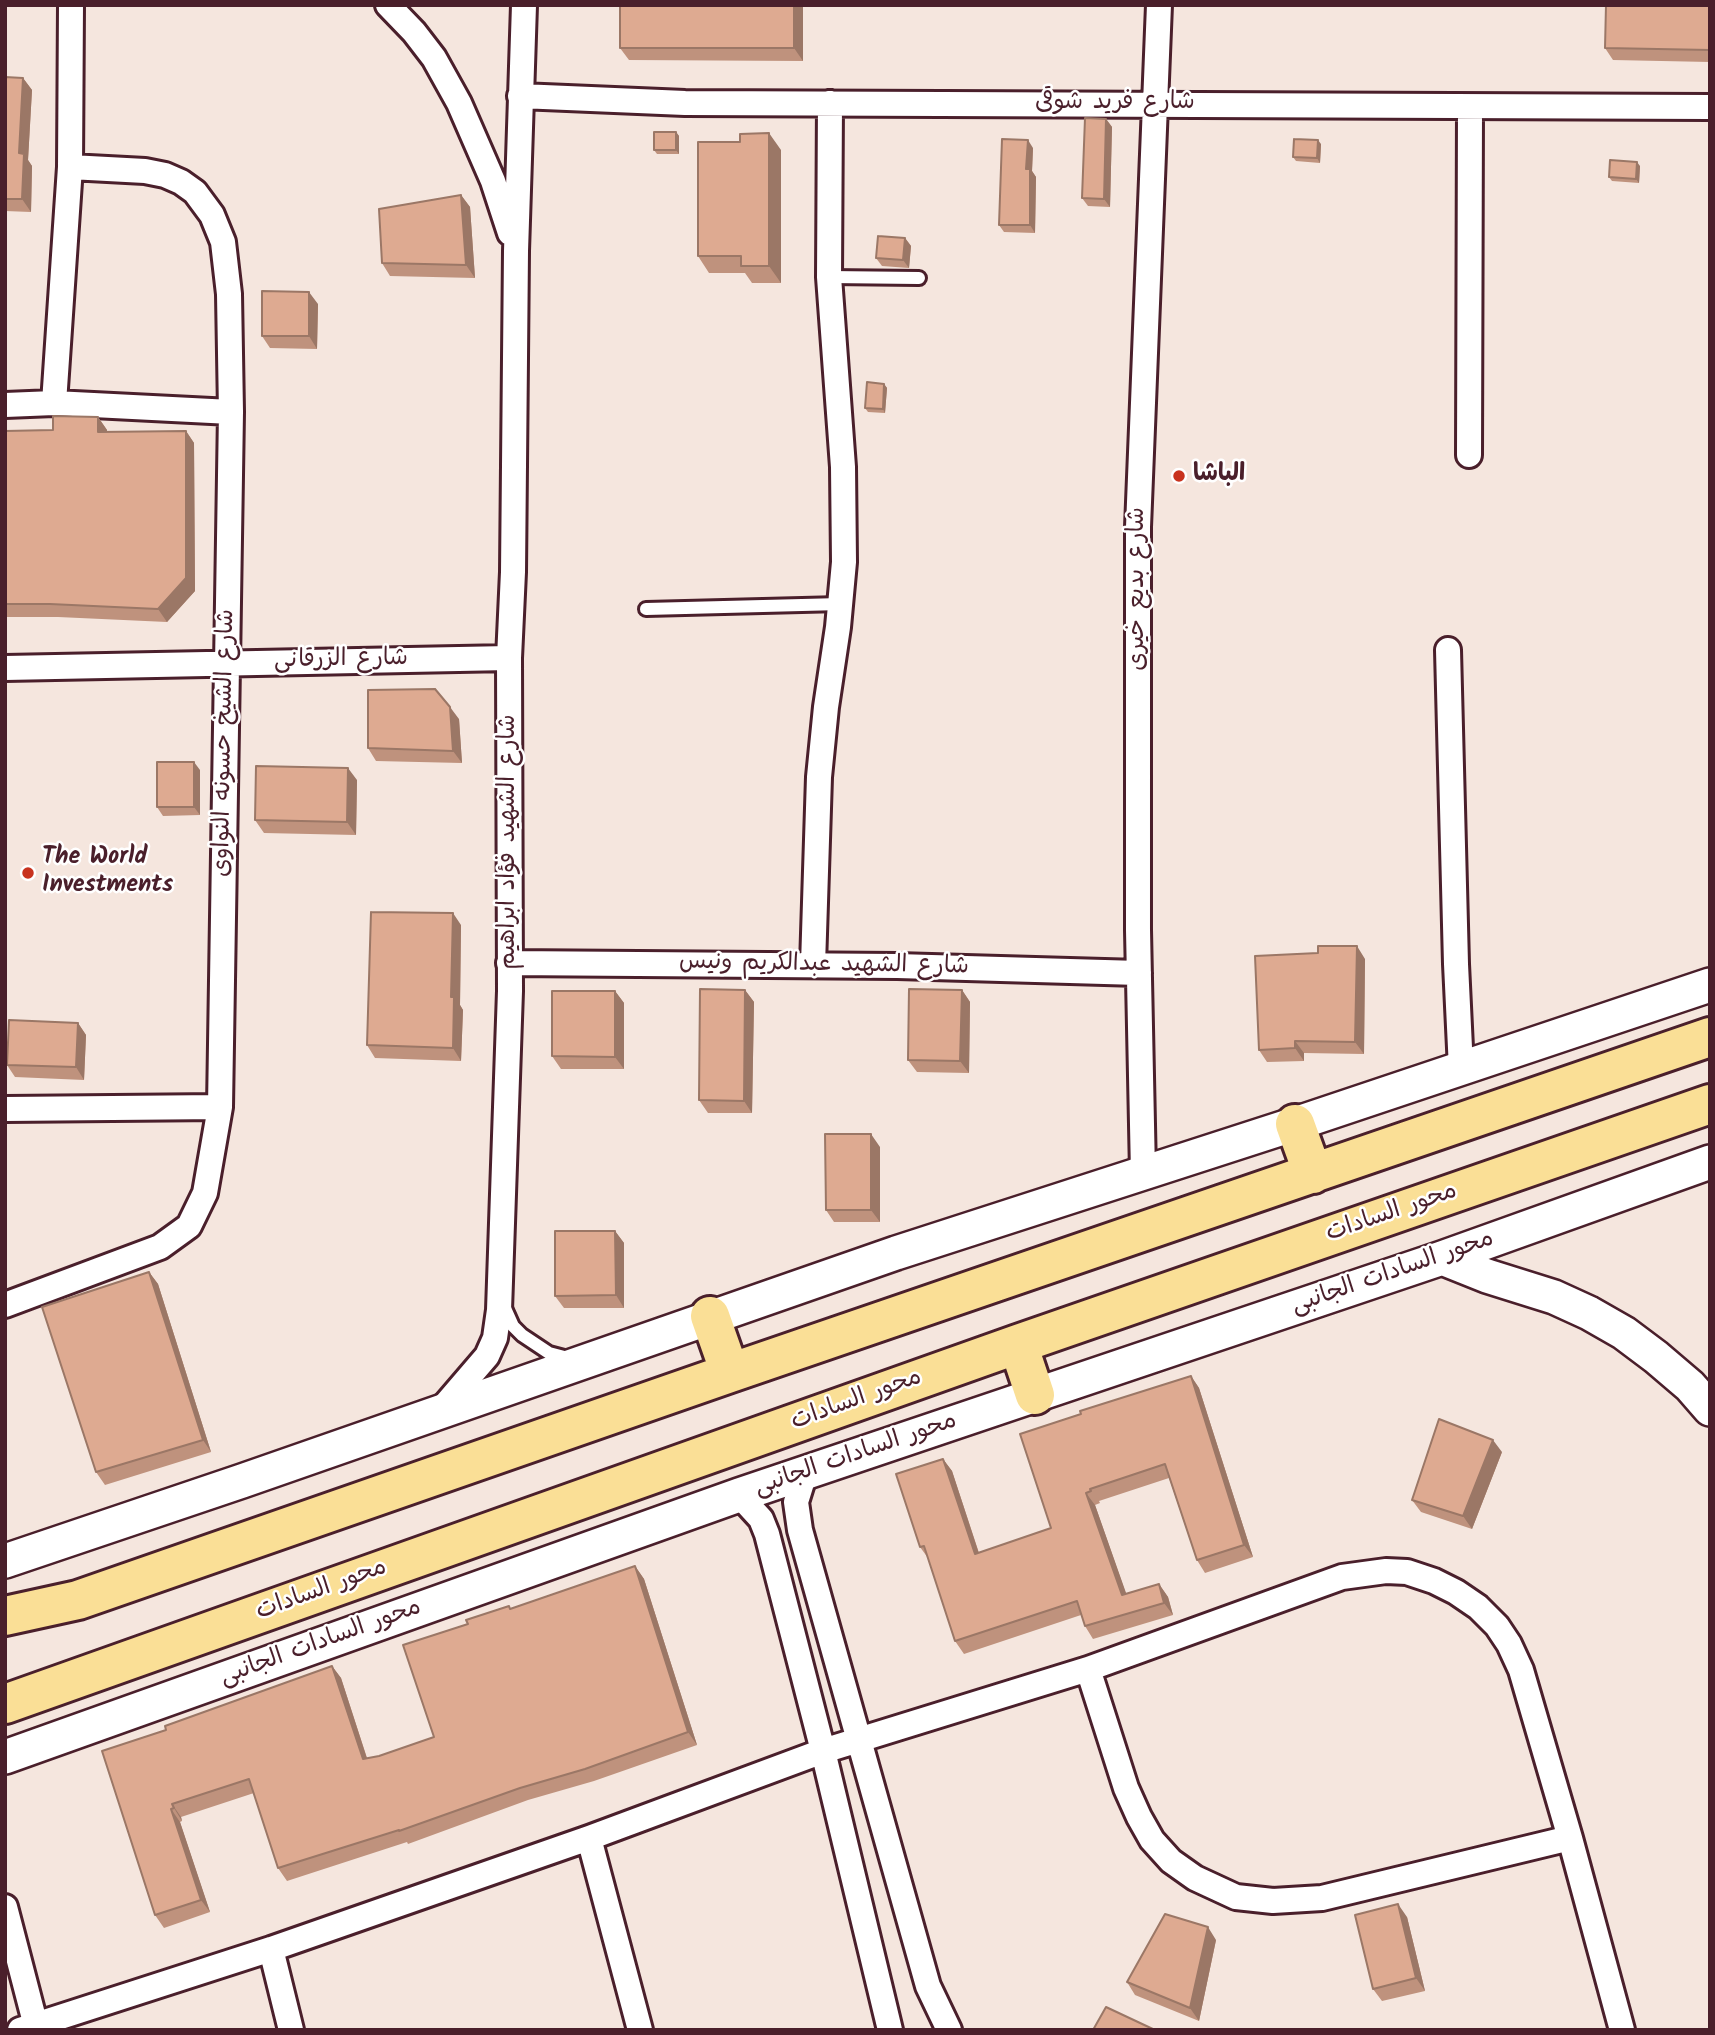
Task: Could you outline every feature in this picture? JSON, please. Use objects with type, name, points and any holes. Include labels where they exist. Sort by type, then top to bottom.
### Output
[{"type":"main road","points":[[5,1630],[78,1600],[730,1373],[1710,1037]]},
{"type":"main road","name":"محور السادات","points":[[5,1704],[1017,1344],[1710,1104]]},
{"type":"main road","points":[[1295,1124],[1313,1174]]},
{"type":"main road","points":[[710,1316],[730,1373]]},
{"type":"main road","points":[[1017,1344],[1035,1395]]},
{"type":"main road","points":[[5,1616],[78,1600]]},
{"type":"street","points":[[54,403],[70,167],[71,5]]},
{"type":"street","name":"شارع الشهيد فؤاد ابراهيم","points":[[388,5],[434,58],[459,103],[493,181],[516,251]]},
{"type":"street","name":"شارع الشهيد فؤاد ابراهيم","points":[[438,1412],[487,1356],[495,1338],[500,1296],[509,963],[509,658],[513,572],[516,251],[524,5]]},
{"type":"street","name":"شارع بديع خيرى","points":[[1143,1173],[1139,973],[1138,527],[1159,5]]},
{"type":"street","name":"شارع فريد شوقى","points":[[520,96],[685,103],[1710,107]]},
{"type":"street","points":[[813,965],[819,777],[844,562],[844,467],[829,277],[830,103]]},
{"type":"street","points":[[1469,455],[1470,108]]},
{"type":"street","name":"شارع الشيخ حسونه النواوى","points":[[5,1305],[160,1247],[189,1226],[205,1194],[220,1107],[232,412],[229,294],[223,242],[219,226],[212,215],[195,192],[181,182],[145,171],[70,167]]},
{"type":"street","points":[[5,405],[54,403],[232,412]]},
{"type":"street","points":[[1448,650],[1461,1069]]},
{"type":"street","name":"شارع الزرقانى","points":[[5,668],[509,658]]},
{"type":"street","name":"شارع الشهيد عبدالكريم ونيس","points":[[509,963],[813,965],[1139,973]]},
{"type":"street","points":[[5,1561],[242,1481],[710,1316],[1710,985]]},
{"type":"street","points":[[5,1109],[220,1107]]},
{"type":"street","name":"محور السادات الجانبى","points":[[5,1757],[805,1472],[1442,1258],[1710,1162]]},
{"type":"street","points":[[1442,1258],[1487,1276],[1554,1297],[1589,1313],[1624,1333],[1656,1357],[1690,1386],[1710,1409]]},
{"type":"street","points":[[805,1472],[796,1502],[797,1516],[928,1986],[949,2030]]},
{"type":"street","points":[[739,1496],[761,1519],[767,1534],[823,1751],[890,2030]]},
{"type":"street","points":[[5,1907],[31,2028],[271,1949],[589,1838],[823,1751],[1088,1669],[1342,1577],[1362,1573],[1407,1572],[1434,1581],[1478,1607],[1497,1626],[1509,1644],[1521,1670],[1622,2030]]},
{"type":"street","points":[[1088,1669],[1126,1788],[1152,1840],[1171,1861],[1195,1878],[1236,1897],[1273,1901],[1322,1898],[1570,1838]]},
{"type":"street","points":[[589,1838],[640,2030]]},
{"type":"street","points":[[271,1949],[291,2030]]},
{"type":"lane","points":[[829,277],[919,278]]},
{"type":"lane","points":[[646,609],[841,604]]},
{"type":"lane","points":[[500,1296],[506,1314],[522,1335],[549,1353],[580,1362]]},
{"type":"building","points":[[620,5],[794,5],[794,48],[620,48]]},
{"type":"building","points":[[1606,5],[1710,5],[1710,50],[1605,48]]},
{"type":"building","points":[[5,77],[23,78],[19,153],[24,154],[22,199],[5,199]]},
{"type":"building","points":[[1085,118],[1106,119],[1104,199],[1082,198]]},
{"type":"building","points":[[654,132],[676,132],[676,150],[654,150]]},
{"type":"building","points":[[769,133],[769,266],[741,266],[741,256],[698,256],[698,142],[740,142],[740,134]]},
{"type":"building","points":[[1002,139],[1028,140],[1026,169],[1030,169],[1030,225],[999,225]]},
{"type":"building","points":[[1294,139],[1318,140],[1317,158],[1293,157]]},
{"type":"building","points":[[1610,160],[1637,162],[1636,179],[1609,177]]},
{"type":"building","points":[[461,195],[466,265],[382,263],[379,209]]},
{"type":"building","points":[[878,236],[905,238],[903,260],[876,258]]},
{"type":"building","points":[[262,291],[309,292],[309,336],[262,336]]},
{"type":"building","points":[[867,382],[884,384],[883,409],[865,408]]},
{"type":"building","points":[[53,416],[98,417],[98,432],[186,431],[186,578],[158,609],[5,604],[5,431],[53,430]]},
{"type":"building","points":[[435,689],[450,707],[453,751],[368,748],[368,690]]},
{"type":"building","points":[[157,762],[194,762],[194,807],[157,807]]},
{"type":"building","points":[[256,766],[348,768],[347,822],[255,820]]},
{"type":"building","points":[[371,912],[453,913],[453,1048],[367,1045]]},
{"type":"building","points":[[1318,946],[1357,946],[1355,1042],[1295,1041],[1295,1048],[1259,1050],[1255,956],[1318,953]]},
{"type":"building","points":[[700,989],[745,990],[744,1101],[699,1100]]},
{"type":"building","points":[[909,989],[962,990],[960,1061],[908,1060]]},
{"type":"building","points":[[552,991],[615,991],[615,1057],[552,1056]]},
{"type":"building","points":[[9,1020],[78,1023],[76,1067],[7,1065]]},
{"type":"building","points":[[825,1134],[871,1134],[871,1210],[826,1210]]},
{"type":"building","points":[[555,1231],[615,1231],[616,1295],[555,1296]]},
{"type":"building","points":[[149,1272],[203,1440],[96,1472],[42,1307]]},
{"type":"building","points":[[1191,1376],[1244,1545],[1197,1560],[1165,1464],[1090,1489],[1091,1491],[1086,1493],[1122,1595],[1159,1584],[1164,1603],[1085,1626],[1077,1601],[955,1641],[924,1546],[920,1547],[896,1474],[943,1459],[975,1554],[1051,1528],[1020,1434],[1081,1414],[1080,1411]]},
{"type":"building","points":[[1439,1419],[1493,1440],[1463,1516],[1412,1500]]},
{"type":"building","points":[[635,1566],[688,1732],[399,1831],[278,1868],[249,1779],[172,1804],[174,1808],[171,1809],[201,1900],[155,1915],[102,1751],[166,1730],[165,1726],[332,1666],[363,1759],[434,1737],[403,1645],[468,1624],[466,1620],[509,1606],[510,1609]]},
{"type":"building","points":[[1398,1904],[1416,1978],[1373,1989],[1355,1915]]},
{"type":"building","points":[[1165,1914],[1208,1927],[1190,2008],[1127,1982]]},
{"type":"building","points":[[1106,2007],[1155,2030],[1093,2030]]},
{"type":"place","name":"الباشا","points":[[1179,476]]},
{"type":"place","name":"The World Investments","points":[[28,873]]}]
